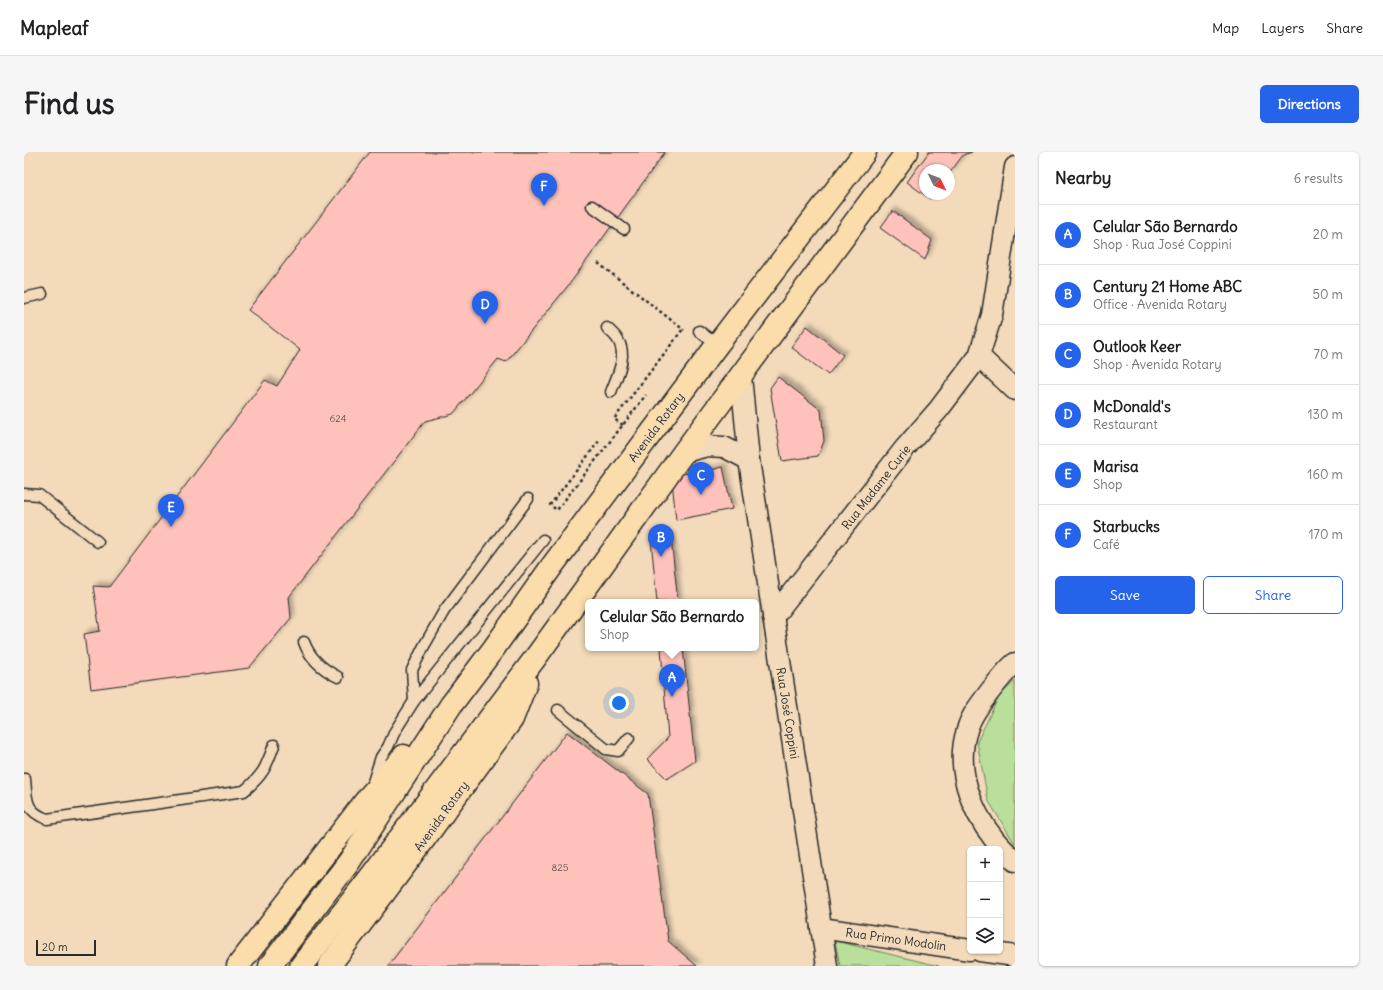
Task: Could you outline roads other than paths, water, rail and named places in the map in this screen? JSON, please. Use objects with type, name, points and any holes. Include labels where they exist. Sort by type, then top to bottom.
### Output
[{"type":"main road","name":"Avenida Rotary","points":[[270,966],[349,862],[451,705],[494,648],[552,566],[707,338],[865,152]]},
{"type":"main road","name":"Avenida Rotary","points":[[301,966],[369,879],[536,657],[684,452],[907,152]]},
{"type":"main road","name":"Avenida Rotary","points":[[329,966],[512,719],[536,657]]},
{"type":"main road","name":"Avenida Rotary","points":[[238,966],[368,798],[422,735],[451,705]]},
{"type":"street","name":"Rua Madame Curie","points":[[774,617],[905,448],[939,409],[979,356],[992,315],[1015,167]]},
{"type":"street","points":[[979,356],[1015,390]]},
{"type":"street","name":"Rua José Coppini","points":[[741,376],[749,460],[827,966]]},
{"type":"street","points":[[684,452],[707,446],[724,447],[749,460]]},
{"type":"street","points":[[1015,663],[1007,670],[979,706],[967,729],[963,753],[965,783],[974,807],[993,838],[1015,861]]},
{"type":"street","name":"Rua Primo Modolin","points":[[821,928],[967,950]]},
{"type":"street","points":[[1001,954],[1015,956]]},
{"type":"lane","points":[[592,206],[624,229]]},
{"type":"lane","points":[[24,298],[42,294]]},
{"type":"lane","points":[[607,328],[618,340],[622,350],[621,363],[611,392]]},
{"type":"lane","points":[[24,494],[39,496],[98,542]]},
{"type":"lane","points":[[414,701],[412,670],[424,646],[444,611],[528,499]]},
{"type":"lane","points":[[368,798],[381,757],[414,701],[543,540]]},
{"type":"lane","points":[[304,642],[308,652],[316,663],[338,677]]},
{"type":"lane","points":[[558,710],[606,749],[618,751],[629,738]]},
{"type":"lane","points":[[25,779],[28,804],[36,815],[47,819],[244,791],[256,780],[266,767],[274,745]]},
{"type":"place","name":"Starbucks","points":[[544,206]]},
{"type":"place","name":"McDonald's","points":[[485,324]]},
{"type":"place","name":"Outlook Keer","points":[[701,495]]},
{"type":"place","name":"Marisa","points":[[171,527]]},
{"type":"place","name":"Century 21 Home ABC","points":[[661,557]]},
{"type":"place","name":"Celular São Bernardo","points":[[672,697]]}]
